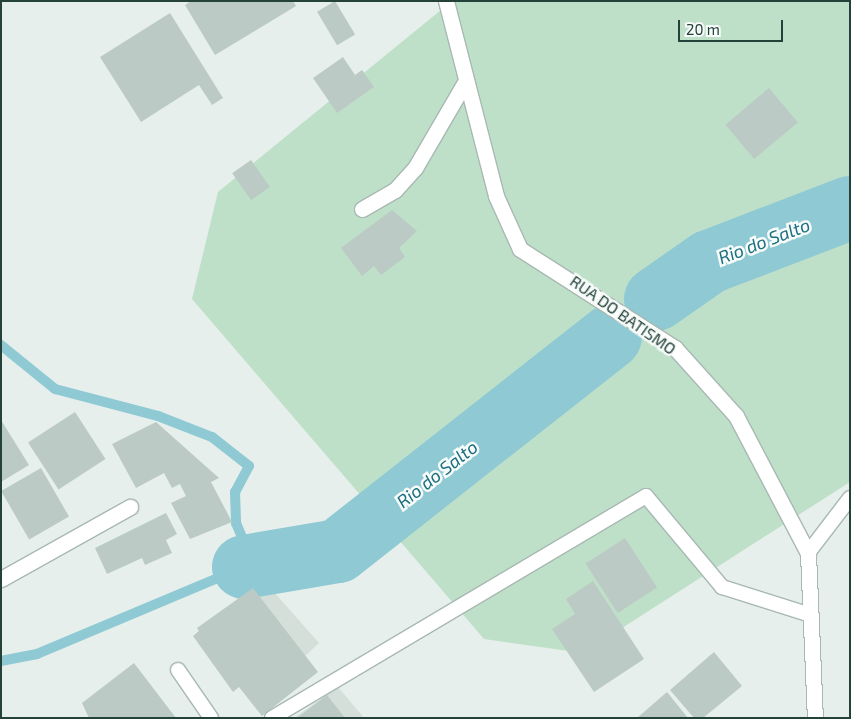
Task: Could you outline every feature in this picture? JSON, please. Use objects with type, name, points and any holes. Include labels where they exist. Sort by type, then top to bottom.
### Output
[{"type":"street","name":"RUA DO BATISMO","points":[[446,1],[465,82],[496,196],[520,249],[674,348],[736,416],[808,553],[815,718]]},
{"type":"street","points":[[362,209],[395,190],[415,168],[465,82]]},
{"type":"street","points":[[1,579],[130,507]]},
{"type":"lane","points":[[272,718],[646,496],[722,587],[811,615]]},
{"type":"lane","points":[[808,553],[850,498]]},
{"type":"lane","points":[[178,670],[211,718]]},
{"type":"shaded area","points":[[265,582],[319,643],[255,703],[200,630]]},
{"type":"shaded area","points":[[338,687],[364,718],[294,718]]},
{"type":"green space","points":[[452,1],[850,1],[850,482],[583,653],[484,639],[192,299],[218,192]]},
{"type":"building","points":[[191,1],[293,1],[296,6],[215,55],[185,5]]},
{"type":"building","points":[[335,1],[355,34],[337,45],[317,12]]},
{"type":"building","points":[[170,13],[223,98],[212,105],[199,85],[141,122],[100,57]]},
{"type":"building","points":[[343,57],[355,75],[362,70],[374,87],[337,113],[313,78]]},
{"type":"building","points":[[769,88],[798,122],[754,159],[725,125]]},
{"type":"building","points":[[251,160],[270,187],[251,200],[232,173]]},
{"type":"building","points":[[392,210],[417,231],[399,248],[405,257],[381,275],[374,266],[362,276],[341,248]]},
{"type":"building","points":[[75,412],[105,459],[59,489],[28,442]]},
{"type":"building","points":[[1,420],[29,465],[1,482]]},
{"type":"building","points":[[156,422],[219,478],[211,482],[232,522],[190,539],[171,503],[186,496],[180,484],[172,488],[164,473],[136,488],[112,444]]},
{"type":"building","points":[[41,468],[69,516],[29,539],[1,491]]},
{"type":"building","points":[[166,513],[177,534],[166,540],[172,553],[145,565],[142,558],[107,574],[95,548]]},
{"type":"building","points":[[625,538],[657,587],[618,613],[586,564]]},
{"type":"building","points":[[593,581],[644,659],[594,692],[552,629],[575,614],[566,599]]},
{"type":"building","points":[[253,588],[318,672],[262,716],[239,687],[233,692],[193,636],[199,631],[197,628]]},
{"type":"building","points":[[714,652],[742,686],[703,718],[694,718],[670,690]]},
{"type":"building","points":[[134,663],[176,718],[89,718],[82,703]]},
{"type":"building","points":[[667,692],[688,718],[637,718]]},
{"type":"building","points":[[327,695],[345,718],[297,718]]},
{"type":"waterway","name":"Rio do Salto","points":[[656,299],[709,262],[850,208]]},
{"type":"waterway","name":"Rio do Salto","points":[[244,567],[338,551],[610,337]]},
{"type":"waterway","points":[[1,345],[55,389],[158,416],[212,437],[249,466],[235,492],[236,523],[245,544],[244,567],[37,654],[1,661]]}]
